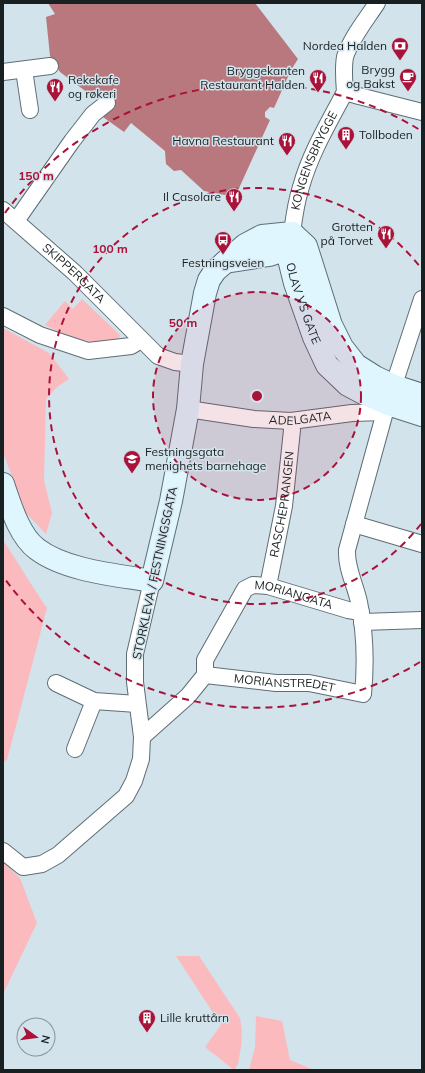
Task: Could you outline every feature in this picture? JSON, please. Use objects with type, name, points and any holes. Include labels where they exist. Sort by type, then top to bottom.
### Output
[{"type":"street","points":[[376,3],[350,45],[345,58],[345,92],[371,100],[422,112]]},
{"type":"street","points":[[3,72],[50,66]]},
{"type":"street","points":[[24,70],[30,110]]},
{"type":"street","name":"KONGENSBRYGGE","points":[[292,233],[295,209],[301,186],[309,165],[345,92]]},
{"type":"street","points":[[16,221],[72,141],[93,114],[107,103]]},
{"type":"street","name":"SKIPPERGATA","points":[[3,210],[75,273],[158,356],[175,362],[192,364]]},
{"type":"street","name":"STORKLEVA / FESTNINGSGATA","points":[[3,851],[23,867],[42,864],[64,850],[126,796],[134,781],[141,759],[142,737],[135,682],[135,654],[171,501],[188,409],[192,364],[205,293],[209,280],[224,263],[244,245],[262,236],[292,233]]},
{"type":"street","name":"OLAV VS GATE","points":[[292,233],[306,246],[331,325],[342,347],[356,365],[375,377],[389,400],[422,415]]},
{"type":"street","points":[[361,617],[347,558],[347,550],[389,400],[422,299]]},
{"type":"street","points":[[3,316],[40,335],[88,351],[131,346],[141,340]]},
{"type":"street","name":"OLAV VS GATE","points":[[389,400],[422,395]]},
{"type":"street","name":"ADELGATA","points":[[188,409],[254,419],[291,421],[352,413],[389,400]]},
{"type":"street","name":"RASCHEPRANGEN","points":[[268,586],[284,506],[292,430],[291,421]]},
{"type":"street","points":[[3,484],[15,516],[24,533],[36,549],[55,560],[78,567],[152,581]]},
{"type":"street","points":[[354,524],[422,544]]},
{"type":"street","name":"MORIANGATA","points":[[205,675],[205,660],[245,589],[253,585],[268,586],[348,610],[361,617],[422,620]]},
{"type":"street","name":"MORIANSTREDET","points":[[205,675],[276,683],[309,683],[363,694],[366,669],[361,617]]},
{"type":"street","points":[[142,737],[188,696],[205,675]]},
{"type":"street","points":[[56,684],[94,701],[137,704]]},
{"type":"street","points":[[75,749],[94,701]]},
{"type":"shaded area","points":[[48,3],[255,3],[298,59],[291,70],[274,108],[270,107],[265,112],[265,117],[270,120],[235,197],[204,191],[181,170],[174,171],[166,164],[165,151],[131,123],[124,132],[103,117],[108,108],[60,72],[50,56],[46,17],[55,14]]},
{"type":"shaded area","points":[[82,299],[120,335],[119,338],[115,341],[94,342],[69,337],[45,325],[65,301],[73,309]]},
{"type":"shaded area","points":[[3,328],[49,353],[69,379],[57,387],[46,399],[44,480],[52,513],[46,534],[26,513],[3,453]]},
{"type":"shaded area","points":[[3,540],[47,608],[7,760],[3,762]]},
{"type":"shaded area","points":[[3,862],[20,878],[37,923],[3,994]]},
{"type":"shaded area","points":[[176,956],[199,956],[240,1018],[242,1031],[241,1047],[238,1064],[234,1070],[205,1047],[221,1025]]},
{"type":"shaded area","points":[[256,1016],[282,1021],[290,1060],[314,1070],[249,1070],[255,1047]]},
{"type":"place","name":"Nordea Halden","points":[[400,61]]},
{"type":"place","name":"Brygg og Bakst","points":[[408,92]]},
{"type":"place","name":"Bryggekanten Restaurant Halden","points":[[318,93]]},
{"type":"place","name":"Rekekafe og røkeri","points":[[55,102]]},
{"type":"place","name":"Tollboden","points":[[346,150]]},
{"type":"place","name":"Havna Restaurant","points":[[287,156]]},
{"type":"place","name":"Il Casolare","points":[[234,212]]},
{"type":"place","name":"Grotten på Torvet","points":[[386,249]]},
{"type":"place","name":"Festningsveien","points":[[223,255]]},
{"type":"place","name":"Festningsgata menighets barnehage","points":[[132,474]]},
{"type":"place","name":"Lille kruttårn","points":[[147,1033]]}]
